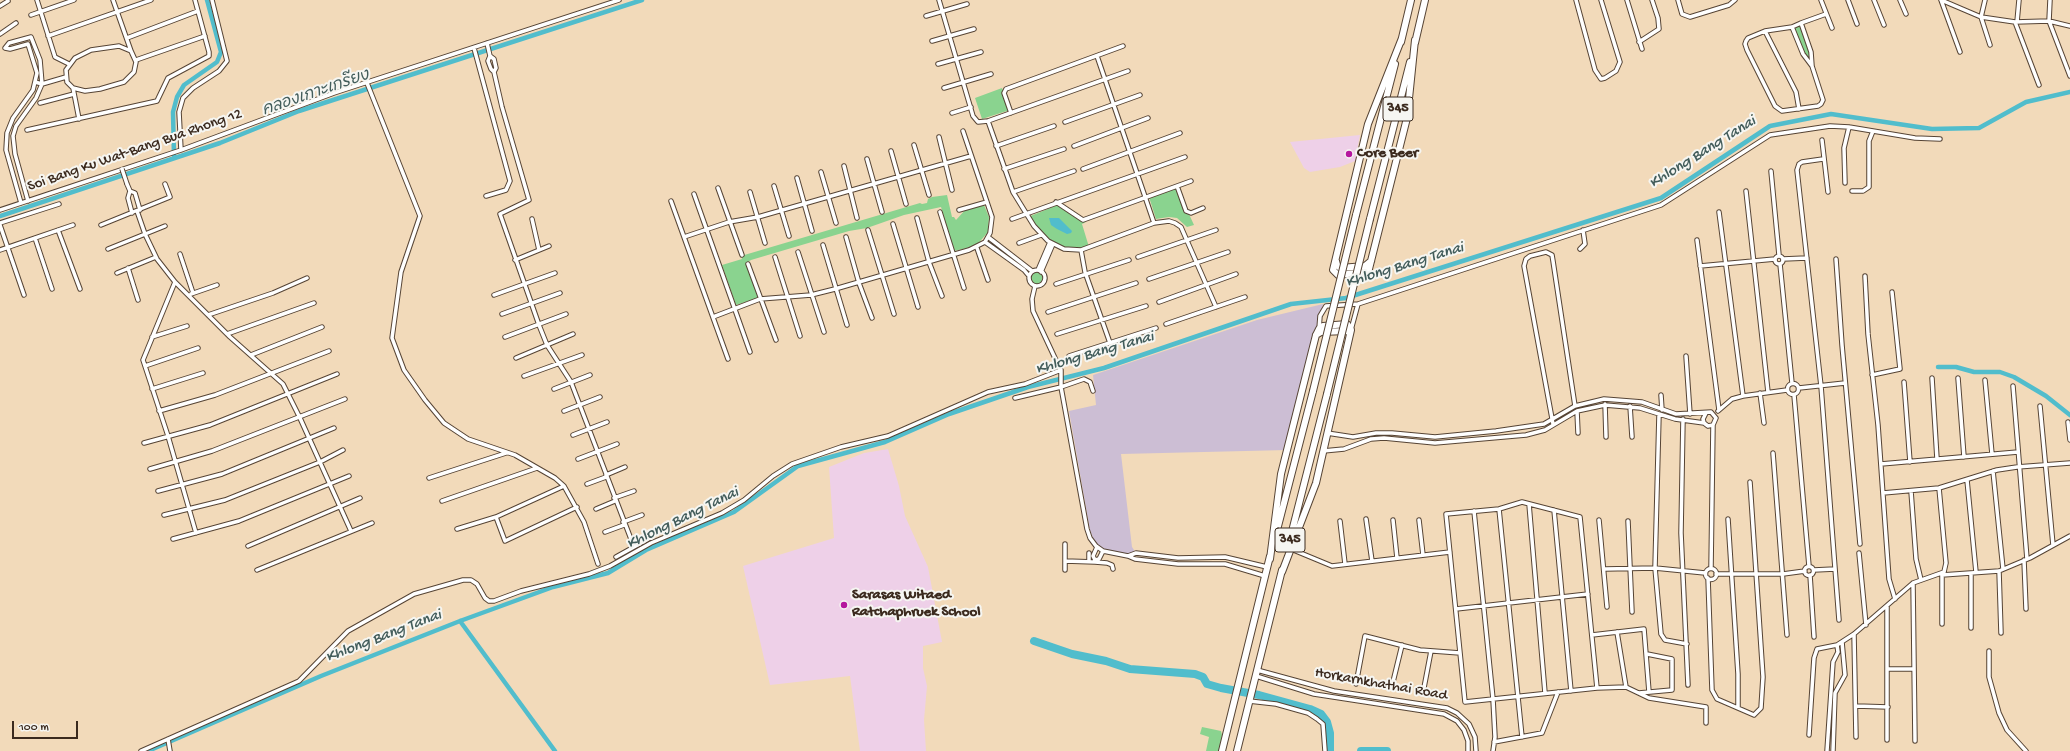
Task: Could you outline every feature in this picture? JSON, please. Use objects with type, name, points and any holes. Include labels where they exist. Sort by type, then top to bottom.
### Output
[{"type":"main road","name":"345","points":[[1222,751],[1411,0]]},
{"type":"main road","name":"345","points":[[1237,751],[1425,0]]},
{"type":"main road","points":[[1366,136],[1368,124],[1402,38]]},
{"type":"main road","points":[[1376,138],[1377,131],[1372,127],[1368,129],[1336,258],[1337,265],[1340,268],[1365,266],[1371,261],[1407,118],[1415,40]]},
{"type":"main road","points":[[1393,128],[1397,120],[1400,118],[1404,121],[1403,130]]},
{"type":"main road","points":[[1270,559],[1281,474],[1316,336],[1319,328],[1342,324],[1349,326],[1351,330],[1317,478],[1282,572]]},
{"type":"main road","points":[[1316,336],[1322,332],[1347,331],[1349,339]]},
{"type":"main road","points":[[1285,460],[1284,469],[1286,472],[1290,471],[1295,462]]},
{"type":"main road","points":[[1307,475],[1311,482],[1317,478]]},
{"type":"street","points":[[37,0],[55,57],[69,64]]},
{"type":"street","points":[[30,15],[74,0]]},
{"type":"street","points":[[73,88],[77,90],[92,91],[124,82],[134,72],[136,60],[126,38],[113,0]]},
{"type":"street","points":[[48,36],[152,0]]},
{"type":"street","points":[[27,130],[157,101],[165,81],[168,78],[208,58],[209,52],[195,0]]},
{"type":"street","points":[[181,150],[179,112],[183,98],[193,88],[219,71],[227,61],[212,0]]},
{"type":"street","name":"Soi Bang Ku Wat-Bang Bua Rhong 12","points":[[0,210],[171,154],[367,83],[475,50],[487,43],[619,0]]},
{"type":"street","points":[[939,0],[975,119],[982,123],[1128,71]]},
{"type":"street","points":[[1576,0],[1595,70],[1601,79],[1605,78],[1616,70],[1620,62],[1601,0]]},
{"type":"street","points":[[1627,0],[1642,48]]},
{"type":"street","points":[[1639,42],[1656,32],[1659,23],[1652,0]]},
{"type":"street","points":[[1678,0],[1682,14],[1690,17],[1729,5],[1735,0]]},
{"type":"street","points":[[1821,0],[1832,28]]},
{"type":"street","points":[[1848,0],[1857,24]]},
{"type":"street","points":[[1874,0],[1884,25]]},
{"type":"street","points":[[1900,0],[1906,14]]},
{"type":"street","points":[[1941,0],[1981,17],[2016,22],[2049,21],[2070,26]]},
{"type":"street","points":[[1941,0],[1960,52]]},
{"type":"street","points":[[1985,0],[1981,17],[1990,45]]},
{"type":"street","points":[[2019,0],[2016,22],[2039,85]]},
{"type":"street","points":[[2050,0],[2049,21],[2070,76]]},
{"type":"street","points":[[0,6],[8,1]]},
{"type":"street","points":[[926,16],[967,4]]},
{"type":"street","points":[[126,38],[198,11]]},
{"type":"street","points":[[1801,23],[1811,52],[1812,66],[1822,94],[1821,104],[1818,106],[1782,111],[1775,106],[1745,44],[1748,38],[1765,31],[1792,26],[1826,14]]},
{"type":"street","points":[[0,34],[16,23]]},
{"type":"street","points":[[1792,26],[1803,54],[1812,66]]},
{"type":"street","points":[[932,41],[974,29]]},
{"type":"street","points":[[1765,31],[1796,92],[1799,109]]},
{"type":"street","points":[[136,60],[205,36]]},
{"type":"street","points":[[21,203],[6,150],[7,133],[9,125],[33,90],[35,82],[36,73],[28,44],[31,37]]},
{"type":"street","points":[[2,49],[9,43],[31,37]]},
{"type":"street","points":[[28,201],[17,164],[13,140],[14,132],[36,98],[42,84],[40,60],[31,37]]},
{"type":"street","points":[[487,43],[490,55],[488,61],[490,69],[494,72],[502,107],[529,200],[500,214],[515,260],[547,345],[571,382],[634,547]]},
{"type":"street","points":[[2,49],[10,50],[28,44]]},
{"type":"street","points":[[79,119],[73,88],[65,73],[69,64],[86,52],[104,48],[119,46],[131,51]]},
{"type":"street","points":[[1011,113],[1004,93],[1006,89],[1123,46]]},
{"type":"street","points":[[475,50],[510,184],[506,190],[486,196]]},
{"type":"street","points":[[938,64],[981,52]]},
{"type":"street","points":[[1097,56],[1154,223]]},
{"type":"street","points":[[944,88],[991,74]]},
{"type":"street","points":[[35,82],[42,84],[66,77]]},
{"type":"street","points":[[367,83],[420,216],[401,272],[392,338],[404,370],[425,400],[444,423],[468,439],[508,452],[555,478],[564,486],[584,522],[598,564]]},
{"type":"street","points":[[40,103],[74,94]]},
{"type":"street","points":[[1065,122],[1114,103],[1140,95]]},
{"type":"street","points":[[952,113],[971,107]]},
{"type":"street","points":[[1074,146],[1148,118]]},
{"type":"street","points":[[988,121],[1013,192],[1026,214],[1041,234],[1052,243],[1064,249],[1081,250],[1154,223],[1169,221],[1175,223],[1181,227],[1216,307]]},
{"type":"street","points":[[996,146],[1054,126]]},
{"type":"street","points":[[1319,328],[1320,316],[1326,306],[1358,304],[1660,205],[1770,135],[1812,127],[1849,127],[1915,138],[1940,140]]},
{"type":"street","points":[[1845,184],[1844,148],[1849,127]]},
{"type":"street","points":[[713,318],[760,299],[811,295],[859,283],[977,248],[988,237],[992,217],[963,131]]},
{"type":"street","points":[[1852,192],[1863,191],[1869,187],[1869,141],[1873,131]]},
{"type":"street","points":[[1083,169],[1180,132]]},
{"type":"street","points":[[939,137],[952,190]]},
{"type":"street","points":[[1822,140],[1828,192]]},
{"type":"street","points":[[914,144],[929,195]]},
{"type":"street","points":[[1004,169],[1064,149]]},
{"type":"street","points":[[892,151],[906,204]]},
{"type":"street","points":[[684,237],[730,222],[758,218],[971,156]]},
{"type":"street","points":[[1012,219],[1185,157]]},
{"type":"street","points":[[867,159],[882,212]]},
{"type":"street","points":[[1823,159],[1805,161],[1798,167],[1821,386],[1839,620]]},
{"type":"street","points":[[10,166],[17,164]]},
{"type":"street","points":[[844,166],[857,218]]},
{"type":"street","points":[[122,169],[130,191],[128,198],[132,213]]},
{"type":"street","points":[[1013,192],[1074,171]]},
{"type":"street","points":[[1771,171],[1779,256],[1783,259],[1807,258]]},
{"type":"street","points":[[821,172],[836,223]]},
{"type":"street","points":[[797,178],[812,231]]},
{"type":"street","points":[[1056,202],[1083,220],[1191,181]]},
{"type":"street","points":[[101,225],[170,197],[165,184]]},
{"type":"street","points":[[774,186],[789,236]]},
{"type":"street","points":[[1177,186],[1186,211],[1191,213],[1203,208]]},
{"type":"street","points":[[718,188],[742,255]]},
{"type":"street","points":[[130,191],[136,194],[138,210],[145,234],[156,257],[175,282],[227,334],[283,384],[351,531]]},
{"type":"street","points":[[1746,191],[1755,261],[1768,392]]},
{"type":"street","points":[[750,192],[765,243]]},
{"type":"street","points":[[694,194],[736,308],[750,352]]},
{"type":"street","points":[[671,201],[728,359]]},
{"type":"street","points":[[959,210],[987,202]]},
{"type":"street","points":[[24,295],[0,224],[59,204]]},
{"type":"street","points":[[940,212],[964,288]]},
{"type":"street","points":[[1719,212],[1743,396]]},
{"type":"street","points":[[917,218],[929,262],[942,296]]},
{"type":"street","points":[[532,219],[539,250]]},
{"type":"street","points":[[893,224],[918,307]]},
{"type":"street","points":[[0,250],[73,225]]},
{"type":"street","points":[[108,249],[165,226]]},
{"type":"street","points":[[58,230],[80,289]]},
{"type":"street","points":[[868,230],[894,314]]},
{"type":"street","points":[[1138,257],[1216,230]]},
{"type":"street","points":[[1580,249],[1585,244],[1583,230]]},
{"type":"street","points":[[1019,242],[1041,234]]},
{"type":"street","points":[[846,237],[859,283],[872,318]]},
{"type":"street","points":[[988,237],[1032,271],[1040,271]]},
{"type":"street","points":[[35,238],[52,289]]},
{"type":"street","points":[[1697,240],[1719,410]]},
{"type":"street","points":[[984,242],[1029,276],[1030,282],[1035,286],[1041,285],[1044,280],[1040,271],[1052,243]]},
{"type":"street","points":[[823,245],[847,325]]},
{"type":"street","points":[[515,260],[549,246]]},
{"type":"street","points":[[977,248],[988,280]]},
{"type":"street","points":[[1081,250],[1085,274],[1110,343]]},
{"type":"street","points":[[798,252],[824,332]]},
{"type":"street","points":[[1149,279],[1228,252]]},
{"type":"street","points":[[1553,424],[1524,266],[1526,259],[1530,256],[1546,252],[1552,255],[1575,406]]},
{"type":"street","points":[[180,254],[193,293]]},
{"type":"street","points":[[1700,266],[1775,259],[1779,256]]},
{"type":"street","points":[[117,273],[156,257]]},
{"type":"street","points":[[775,257],[786,298],[800,336]]},
{"type":"street","points":[[1775,259],[1777,263],[1780,264]]},
{"type":"street","points":[[1783,259],[1780,264],[1792,383],[1787,390]]},
{"type":"street","points":[[1836,259],[1860,544]]},
{"type":"street","points":[[1016,265],[1019,260]]},
{"type":"street","points":[[1056,284],[1129,260]]},
{"type":"street","points":[[748,264],[776,340]]},
{"type":"street","points":[[128,268],[138,300]]},
{"type":"street","points":[[1029,276],[1032,271]]},
{"type":"street","points":[[494,295],[555,273]]},
{"type":"street","points":[[1159,302],[1236,274]]},
{"type":"street","points":[[1865,276],[1889,579],[1895,599]]},
{"type":"street","points":[[208,315],[273,293],[307,278]]},
{"type":"street","points":[[175,282],[143,360],[168,436],[196,532]]},
{"type":"street","points":[[1048,312],[1136,283]]},
{"type":"street","points":[[188,295],[217,285]]},
{"type":"street","points":[[1035,286],[1032,305],[1033,311],[1061,372],[1061,385],[1087,529],[1090,538],[1097,547],[1103,551],[1128,556],[1134,560],[1178,564],[1225,564],[1265,576]]},
{"type":"street","points":[[1872,375],[1900,369],[1892,292]]},
{"type":"street","points":[[502,314],[560,293]]},
{"type":"street","points":[[1166,324],[1245,297]]},
{"type":"street","points":[[227,334],[314,303]]},
{"type":"street","points":[[1351,330],[1358,304]]},
{"type":"street","points":[[1057,334],[1146,306]]},
{"type":"street","points":[[505,337],[566,314]]},
{"type":"street","points":[[152,337],[187,326]]},
{"type":"street","points":[[252,355],[322,327]]},
{"type":"street","points":[[1069,356],[1156,328]]},
{"type":"street","points":[[516,358],[574,334]]},
{"type":"street","points":[[145,366],[198,348]]},
{"type":"street","points":[[160,411],[215,395],[329,350]]},
{"type":"street","points":[[524,376],[582,355]]},
{"type":"street","points":[[1686,356],[1690,414]]},
{"type":"street","points":[[141,751],[299,681],[348,631],[414,594],[463,580],[471,580],[477,584],[485,598],[489,601],[494,601],[521,591],[595,572],[610,566],[651,543],[722,513],[744,500],[773,476],[792,464],[842,447],[888,436],[988,392],[1025,384],[1061,372]]},
{"type":"street","points":[[152,388],[203,374]]},
{"type":"street","points":[[144,443],[210,425],[337,374]]},
{"type":"street","points":[[554,389],[590,375]]},
{"type":"street","points":[[1932,378],[1937,459]]},
{"type":"street","points":[[1958,378],[1964,457]]},
{"type":"street","points":[[1015,398],[1086,379],[1090,382],[1093,391]]},
{"type":"street","points":[[1985,380],[1992,454]]},
{"type":"street","points":[[1904,382],[1910,462]]},
{"type":"street","points":[[1792,383],[1796,384],[1798,388]]},
{"type":"street","points":[[1798,388],[1846,384]]},
{"type":"street","points":[[2013,386],[2026,560],[2026,609]]},
{"type":"street","points":[[1794,394],[1798,392],[1798,388]]},
{"type":"street","points":[[1787,390],[1788,392],[1794,394],[1809,566],[1805,571],[1783,574],[1716,574],[1711,568],[1713,424],[1716,420],[1715,415],[1732,399],[1743,396],[1787,390]]},
{"type":"street","points":[[1760,393],[1764,423]]},
{"type":"street","points":[[1662,395],[1662,410]]},
{"type":"street","points":[[564,411],[600,397]]},
{"type":"street","points":[[150,469],[212,451],[300,418],[345,399]]},
{"type":"street","points":[[1327,433],[1353,437],[1376,433],[1392,433],[1421,437],[1438,437],[1496,431],[1540,425],[1575,406],[1604,399],[1642,402],[1676,414],[1711,412],[1715,415]]},
{"type":"street","points":[[1604,399],[1606,437]]},
{"type":"street","points":[[1323,451],[1344,449],[1371,439],[1384,438],[1435,443],[1531,434],[1546,430],[1553,424],[1577,411],[1605,405],[1630,406],[1659,415],[1704,423],[1708,426],[1713,424]]},
{"type":"street","points":[[1630,406],[1632,437]]},
{"type":"street","points":[[2040,406],[2053,544]]},
{"type":"street","points":[[1577,411],[1578,433]]},
{"type":"street","points":[[1704,423],[1703,419],[1706,413]]},
{"type":"street","points":[[1659,415],[1655,568],[1663,638],[1665,640],[1687,644]]},
{"type":"street","points":[[1684,419],[1681,533],[1688,685]]},
{"type":"street","points":[[573,435],[607,422]]},
{"type":"street","points":[[2068,422],[2070,440]]},
{"type":"street","points":[[158,491],[222,474],[310,440],[334,428]]},
{"type":"street","points":[[1496,431],[1497,437]]},
{"type":"street","points":[[1353,437],[1354,445]]},
{"type":"street","points":[[1420,442],[1421,437]]},
{"type":"street","points":[[578,459],[617,444]]},
{"type":"street","points":[[164,515],[225,500],[320,462],[343,450]]},
{"type":"street","points":[[430,478],[508,452]]},
{"type":"street","points":[[1881,464],[2018,452]]},
{"type":"street","points":[[1773,453],[1787,635]]},
{"type":"street","points":[[1883,493],[1939,488],[1993,471],[2019,466],[2070,464]]},
{"type":"street","points":[[587,484],[625,467]]},
{"type":"street","points":[[442,501],[537,468]]},
{"type":"street","points":[[1993,471],[2001,570],[2001,633]]},
{"type":"street","points":[[173,539],[239,521],[349,476]]},
{"type":"street","points":[[1967,480],[1974,573],[1971,628]]},
{"type":"street","points":[[1705,573],[1708,578],[1712,690],[1717,699],[1754,715],[1761,708],[1763,677],[1750,482]]},
{"type":"street","points":[[457,529],[496,517],[564,486]]},
{"type":"street","points":[[1939,488],[1946,563],[1942,575],[1942,624]]},
{"type":"street","points":[[1911,490],[1916,559],[1921,580]]},
{"type":"street","points":[[596,509],[634,491]]},
{"type":"street","points":[[248,546],[360,498]]},
{"type":"street","points":[[1597,688],[1580,517],[1522,502],[1499,509],[1446,514],[1464,702],[1571,690],[1626,687],[1649,698],[1706,707],[1706,723]]},
{"type":"street","points":[[1529,504],[1545,693]]},
{"type":"street","points":[[496,517],[505,541],[577,507]]},
{"type":"street","points":[[1499,509],[1522,736]]},
{"type":"street","points":[[1554,510],[1571,690]]},
{"type":"street","points":[[1474,511],[1493,699],[1493,751]]},
{"type":"street","points":[[605,532],[642,515]]},
{"type":"street","points":[[1728,519],[1738,708]]},
{"type":"street","points":[[1366,520],[1372,561]]},
{"type":"street","points":[[1393,520],[1397,558]]},
{"type":"street","points":[[1419,520],[1423,555]]},
{"type":"street","points":[[1599,520],[1605,569],[1607,607]]},
{"type":"street","points":[[1340,521],[1345,564]]},
{"type":"street","points":[[1628,521],[1632,612]]},
{"type":"street","points":[[257,570],[372,523]]},
{"type":"street","points":[[1809,735],[1814,655],[1817,650],[1837,645],[1854,634],[1887,607],[1912,582],[1942,575],[2001,570],[2026,560],[2070,536]]},
{"type":"street","points":[[616,557],[650,538]]},
{"type":"street","points":[[1065,544],[1065,570]]},
{"type":"street","points":[[1095,561],[1093,556],[1097,547]]},
{"type":"street","points":[[1291,549],[1332,566],[1450,552]]},
{"type":"street","points":[[1095,561],[1099,559],[1103,551]]},
{"type":"street","points":[[1089,553],[1089,562]]},
{"type":"street","points":[[1128,556],[1136,553],[1178,558],[1225,558],[1268,567]]},
{"type":"street","points":[[1859,553],[1866,624]]},
{"type":"street","points":[[1178,558],[1178,564]]},
{"type":"street","points":[[1225,558],[1225,564]]},
{"type":"street","points":[[1065,561],[1095,561],[1112,565],[1113,569]]},
{"type":"street","points":[[1809,566],[1814,570],[1835,568]]},
{"type":"street","points":[[1605,569],[1629,567],[1655,568],[1705,573]]},
{"type":"street","points":[[1705,573],[1707,569],[1711,568]]},
{"type":"street","points":[[1814,570],[1810,575],[1814,637]]},
{"type":"street","points":[[1805,571],[1810,575]]},
{"type":"street","points":[[1708,578],[1712,579],[1716,574]]},
{"type":"street","points":[[1912,582],[1914,741]]},
{"type":"street","points":[[1456,609],[1588,594]]},
{"type":"street","points":[[1887,607],[1887,740]]},
{"type":"street","points":[[1592,635],[1644,629],[1649,692]]},
{"type":"street","points":[[1617,632],[1626,687]]},
{"type":"street","points":[[1854,634],[1856,737]]},
{"type":"street","points":[[1356,684],[1365,636],[1431,651],[1460,653]]},
{"type":"street","points":[[1833,751],[1835,693],[1845,675],[1842,642]]},
{"type":"street","points":[[1392,686],[1402,645]]},
{"type":"street","points":[[1827,751],[1834,659],[1838,652],[1837,645]]},
{"type":"street","points":[[1423,693],[1431,651]]},
{"type":"street","points":[[1989,651],[1989,677],[1999,713],[2007,730],[2026,751]]},
{"type":"street","points":[[1638,693],[1672,690],[1672,659],[1647,654]]},
{"type":"street","points":[[1834,659],[1844,658]]},
{"type":"street","points":[[1887,669],[1914,669]]},
{"type":"street","name":"Horkarnkhathai Road","points":[[1256,673],[1321,695],[1447,715],[1458,721],[1464,730],[1468,740],[1468,751]]},
{"type":"street","name":"Horkarnkhathai Road","points":[[1256,673],[1334,691],[1447,708],[1457,713],[1469,724],[1475,737],[1476,751]]},
{"type":"street","points":[[1494,742],[1542,733],[1558,692]]},
{"type":"street","points":[[1250,699],[1276,704],[1308,713],[1317,719],[1323,724],[1325,751]]},
{"type":"street","points":[[1856,706],[1888,706]]},
{"type":"street","points":[[168,740],[170,750]]},
{"type":"shaded area","points":[[1360,135],[1355,161],[1340,167],[1310,172],[1304,168],[1290,142]]},
{"type":"shaded area","points":[[1323,304],[1319,329],[1287,450],[1121,454],[1132,547],[1136,553],[1111,553],[1097,547],[1090,531],[1069,411],[1096,405],[1093,375],[1257,320]]},
{"type":"shaded area","name":"Sarasas Witaed Ratchaphruek School","points":[[888,449],[899,486],[905,516],[928,567],[942,642],[923,646],[923,668],[927,686],[924,720],[926,751],[860,751],[850,676],[770,685],[743,566],[834,538],[829,467],[864,453]]},
{"type":"green space","points":[[1801,23],[1813,60],[1808,61],[1792,27]]},
{"type":"green space","points":[[1002,88],[1010,110],[982,119],[975,98]]},
{"type":"green space","points":[[1177,188],[1194,225],[1187,227],[1177,218],[1169,217],[1156,219],[1149,197]]},
{"type":"green space","points":[[947,195],[952,217],[956,220],[966,209],[984,205],[989,217],[988,232],[976,246],[954,251],[941,207],[904,215],[867,228],[849,231],[751,260],[748,262],[758,298],[736,305],[722,265],[742,259],[741,256],[920,203],[927,203],[928,199],[932,197]]},
{"type":"green space","points":[[1060,204],[1086,222],[1082,224],[1089,247],[1082,250],[1065,248],[1049,240],[1028,217]]},
{"type":"green space","points":[[1037,270],[1043,272],[1045,278],[1043,284],[1037,286],[1031,284],[1029,278],[1031,272]]},
{"type":"green space","points":[[1202,727],[1221,731],[1222,735],[1219,751],[1206,751],[1209,737],[1200,734]]},
{"type":"water","points":[[1049,218],[1059,218],[1072,231],[1071,233],[1067,234],[1051,225]]},
{"type":"waterway","points":[[174,156],[173,112],[177,97],[184,85],[217,62],[221,52],[207,0]]},
{"type":"waterway","name":"คลองเกาะเกรียง","points":[[0,216],[220,143],[299,111],[642,0]]},
{"type":"waterway","name":"Khlong Bang Tanai","points":[[148,751],[321,676],[460,621],[553,587],[608,573],[646,550],[734,512],[798,466],[885,442],[949,414],[1028,387],[1104,368],[1291,304],[1346,298],[1661,198],[1770,126],[1831,114],[1932,129],[1979,128],[2026,102],[2070,92]]},
{"type":"waterway","points":[[1938,367],[1956,367],[1974,372],[2000,372],[2014,377],[2046,396],[2070,415]]},
{"type":"waterway","points":[[460,621],[555,751]]},
{"type":"waterway","points":[[1034,641],[1072,654],[1106,661],[1130,669],[1195,674],[1203,677],[1207,684],[1259,695],[1310,709],[1321,714],[1327,722],[1330,733],[1330,751]]},
{"type":"waterway","points":[[1361,751],[1387,751]]},
{"type":"place","name":"Core Beer","points":[[1349,154]]},
{"type":"place","name":"Sarasas Witaed Ratchaphruek School","points":[[844,605]]}]
